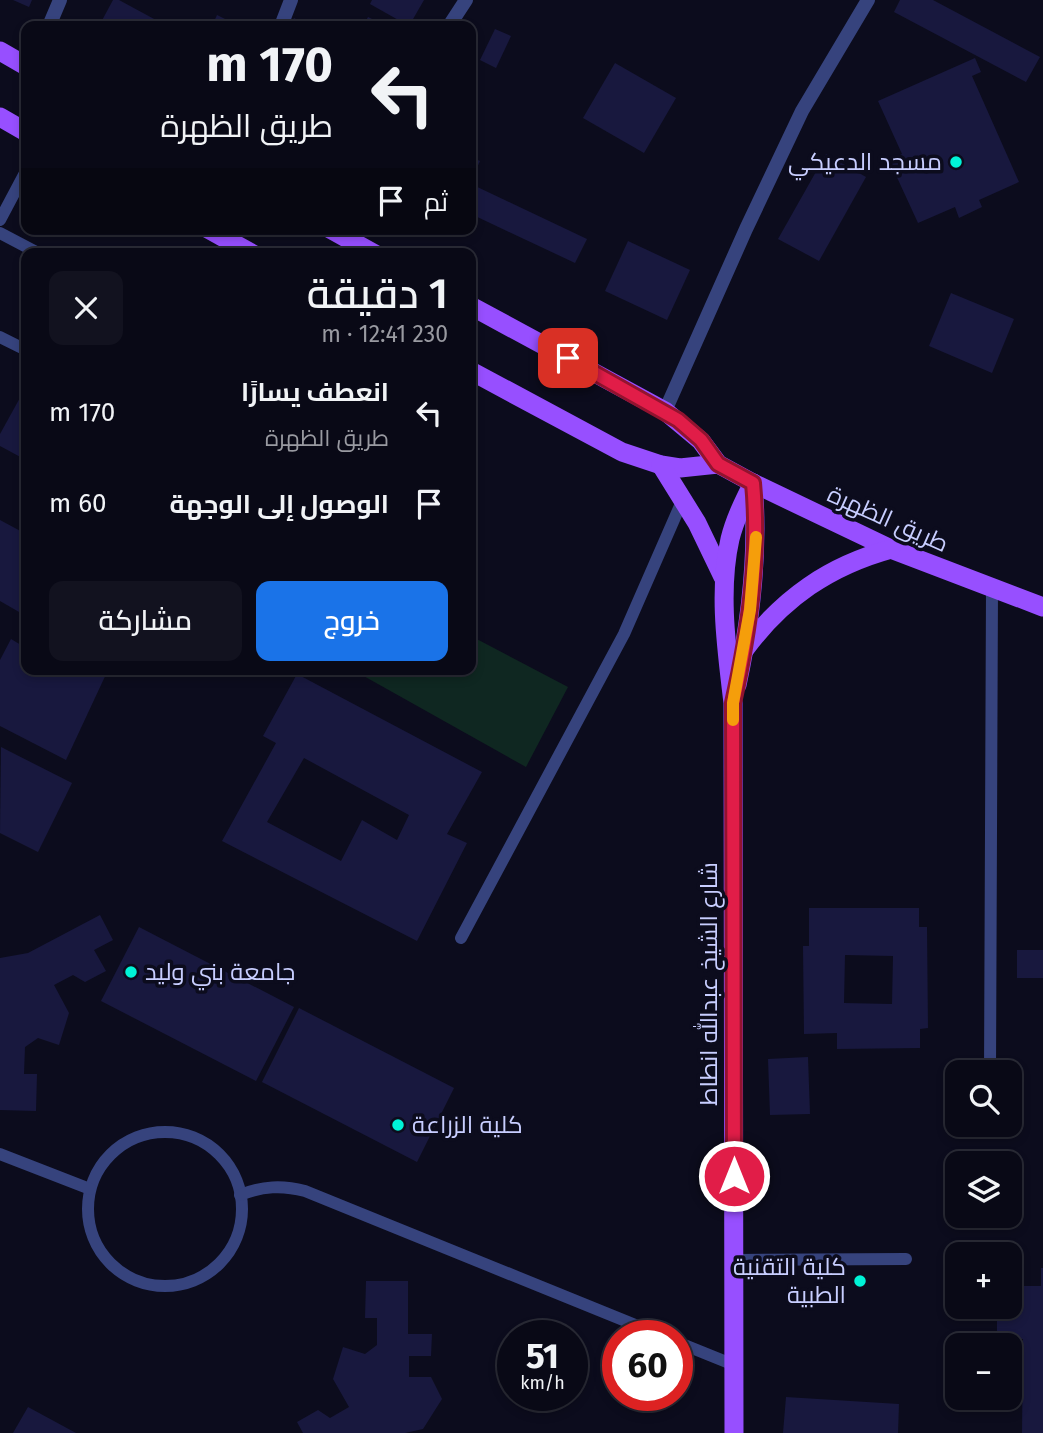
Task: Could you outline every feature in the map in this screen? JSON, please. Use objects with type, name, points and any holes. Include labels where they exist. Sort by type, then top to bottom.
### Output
[{"type":"main road","points":[[0,51],[21,63]]},
{"type":"main road","points":[[0,117],[21,129]]},
{"type":"main road","points":[[219,235],[242,248]]},
{"type":"main road","points":[[341,235],[364,248]]},
{"type":"main road","name":"طريق الظهرة","points":[[476,309],[664,411],[701,440],[718,464],[753,483],[891,549],[1043,607]]},
{"type":"main road","points":[[476,373],[622,452],[661,465],[698,468],[718,464]]},
{"type":"main road","points":[[661,465],[697,523],[726,584]]},
{"type":"main road","name":"شارع الشيخ عبدالله انطاط","points":[[734,1433],[733,703],[724,625],[730,538],[753,483]]},
{"type":"main road","name":"شارع الشيخ عبدالله انطاط","points":[[733,703],[744,650],[756,542],[753,483]]},
{"type":"main road","points":[[744,650],[777,610],[797,593],[842,566],[891,549]]},
{"type":"street","points":[[51,21],[60,0]]},
{"type":"street","points":[[283,21],[291,0]]},
{"type":"street","points":[[452,21],[466,0]]},
{"type":"street","points":[[664,411],[802,111],[868,0]]},
{"type":"lane","points":[[0,220],[21,180]]},
{"type":"lane","points":[[0,233],[29,248]]},
{"type":"lane","points":[[0,337],[21,348]]},
{"type":"lane","points":[[461,938],[624,634],[683,499]]},
{"type":"lane","points":[[990,1060],[992,589]]},
{"type":"lane","points":[[167,1132],[184,1135],[201,1141],[227,1163],[240,1195],[242,1212],[239,1229],[233,1245],[211,1272],[179,1285],[145,1284],[115,1268],[94,1240],[87,1206],[90,1189],[96,1173],[119,1147],[133,1138],[167,1132]]},
{"type":"lane","points":[[0,1154],[90,1189]]},
{"type":"lane","points":[[240,1195],[272,1186],[305,1191],[623,1320]]},
{"type":"lane","points":[[734,1260],[906,1259]]},
{"type":"lane","points":[[693,1348],[734,1365]]},
{"type":"green space","points":[[476,639],[568,687],[526,767],[362,675],[476,675]]},
{"type":"building","points":[[13,0],[32,0],[29,7]]},
{"type":"building","points":[[113,0],[119,0],[158,21],[102,21]]},
{"type":"building","points":[[372,0],[424,0],[412,21],[400,21],[370,4]]},
{"type":"building","points":[[900,0],[933,0],[1040,57],[1026,82],[894,12]]},
{"type":"building","points":[[217,15],[229,21],[214,21]]},
{"type":"building","points":[[495,29],[511,36],[496,68],[480,60]]},
{"type":"building","points":[[975,58],[981,72],[972,76],[1019,182],[979,200],[982,207],[959,218],[955,207],[918,223],[889,160],[902,154],[878,101]]},
{"type":"building","points":[[615,63],[676,98],[644,153],[583,118]]},
{"type":"building","points":[[826,154],[866,177],[819,261],[778,239]]},
{"type":"building","points":[[476,186],[587,239],[575,263],[476,216]]},
{"type":"building","points":[[628,241],[690,270],[667,320],[605,291]]},
{"type":"building","points":[[951,293],[1014,319],[992,373],[929,346]]},
{"type":"building","points":[[21,396],[21,457],[0,446],[0,434]]},
{"type":"building","points":[[0,520],[21,531],[21,613],[0,601]]},
{"type":"building","points":[[11,639],[21,645],[21,675],[106,675],[66,760],[0,726],[0,660]]},
{"type":"building","points":[[299,675],[482,772],[447,834],[467,843],[417,941],[222,841],[276,743],[263,736]],"holes":[[[304,758],[409,815],[397,840],[362,820],[341,861],[267,822]]]},
{"type":"building","points":[[1,747],[72,783],[38,852],[0,833]]},
{"type":"building","points":[[809,908],[919,908],[919,927],[927,927],[928,1028],[920,1029],[920,1048],[837,1049],[837,1033],[804,1034],[803,946],[809,946]],"holes":[[[845,955],[893,956],[892,1004],[844,1003]]]},
{"type":"building","points":[[100,915],[113,940],[94,950],[106,971],[85,982],[73,975],[54,985],[69,1013],[59,1045],[38,1038],[25,1047],[24,1074],[37,1074],[36,1111],[0,1110],[0,958],[28,953]]},
{"type":"building","points":[[139,927],[294,1007],[256,1081],[101,1001]]},
{"type":"building","points":[[1017,950],[1043,950],[1043,978],[1017,978]]},
{"type":"building","points":[[299,1008],[454,1088],[417,1162],[262,1082]]},
{"type":"building","points":[[808,1057],[810,1114],[770,1115],[768,1059]]},
{"type":"building","points":[[1043,1268],[1043,1433],[1022,1433],[1022,1333],[997,1333],[997,1319],[1022,1319],[1022,1286],[1041,1286]]},
{"type":"building","points":[[366,1281],[408,1281],[408,1334],[432,1334],[431,1356],[409,1356],[409,1377],[431,1377],[442,1399],[423,1429],[405,1433],[303,1433],[297,1422],[318,1410],[330,1418],[349,1407],[333,1379],[343,1347],[365,1354],[377,1345],[377,1318],[365,1318]]},
{"type":"building","points":[[786,1397],[899,1404],[898,1433],[783,1433]]},
{"type":"building","points":[[28,1407],[76,1433],[13,1433]]},
{"type":"slow traffic","points":[[733,720],[733,703],[750,610],[756,537]]},
{"type":"place","name":"مسجد الدعيكي","points":[[956,162]]},
{"type":"place","name":"جامعة بني وليد","points":[[131,972]]},
{"type":"place","name":"كلية الزراعة","points":[[398,1125]]},
{"type":"place","name":"كلية التقنية الطبية","points":[[860,1281]]},
{"type":"route","points":[[568,358],[678,420],[701,440],[718,464],[753,483],[756,542],[750,610],[733,703],[734,1176]]}]
